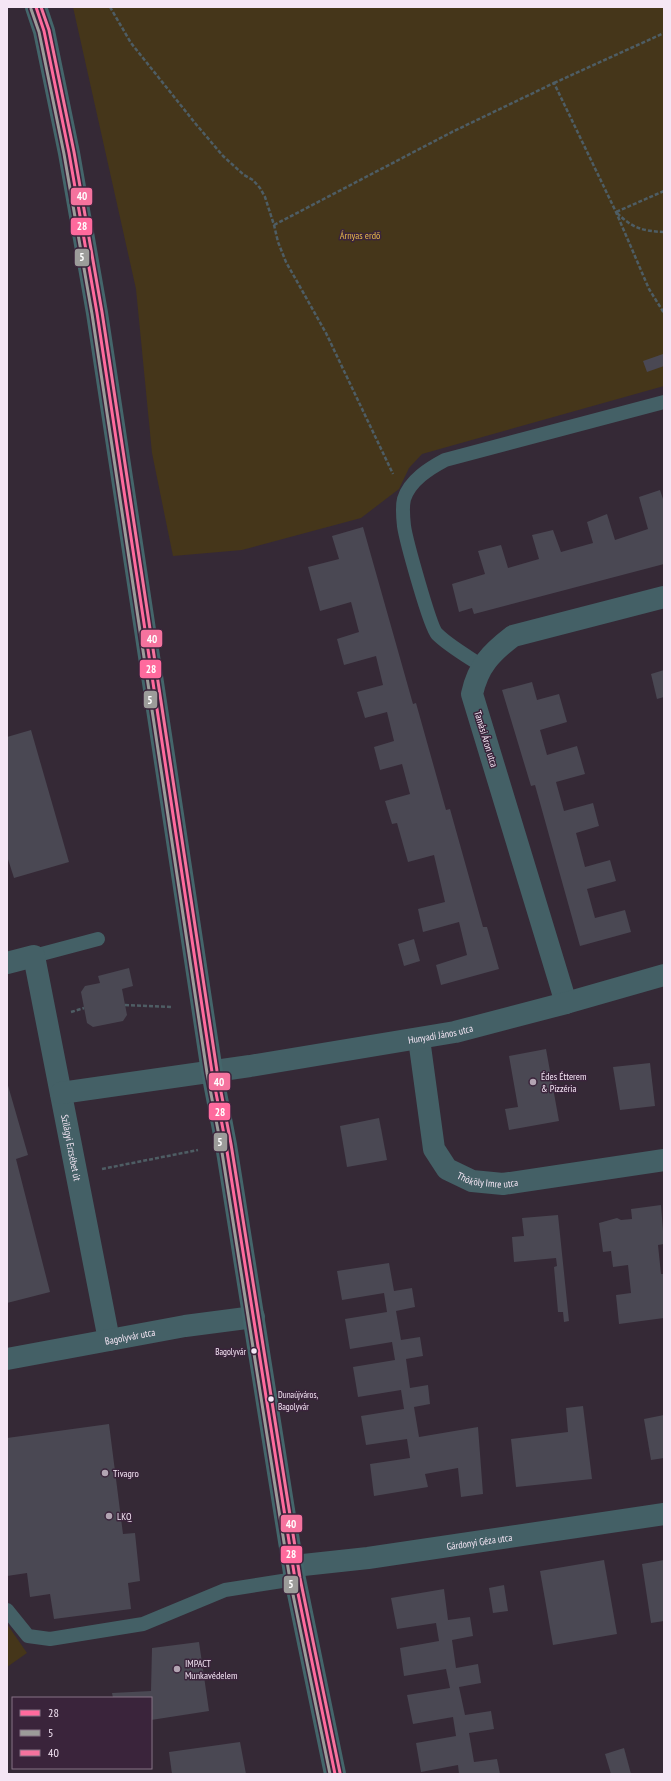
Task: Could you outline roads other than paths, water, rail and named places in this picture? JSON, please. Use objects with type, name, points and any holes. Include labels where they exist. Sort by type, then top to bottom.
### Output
[{"type":"street","points":[[36,7],[44,31],[69,153],[97,313],[212,1072],[226,1145],[294,1573],[335,1774]]},
{"type":"street","name":"Tamási Áron utca","points":[[566,1003],[472,694],[475,679],[482,666],[496,649],[513,636],[664,597]]},
{"type":"street","points":[[7,963],[34,956]]},
{"type":"street","name":"Szilágyi Erzsébet út","points":[[34,956],[109,1340]]},
{"type":"street","name":"Hunyadi János utca","points":[[61,1093],[212,1072],[455,1032],[566,1003],[664,975]]},
{"type":"street","name":"Thököly Imre utca","points":[[419,1039],[434,1149],[447,1169],[472,1181],[503,1184],[664,1160]]},
{"type":"street","name":"Bagolyvár utca","points":[[7,1359],[185,1326],[254,1317]]},
{"type":"street","name":"Gárdonyi Géza utca","points":[[294,1573],[368,1558],[664,1514]]},
{"type":"lane","points":[[482,666],[436,633],[429,618],[404,526],[402,510],[404,498],[414,482],[430,468],[445,460],[664,402]]},
{"type":"lane","points":[[34,956],[98,939]]},
{"type":"lane","points":[[7,1610],[28,1636],[50,1639],[143,1624],[225,1590],[294,1573]]},
{"type":"place","name":"Édes Étterem & Pizzéria","points":[[533,1082]]},
{"type":"place","name":"Bagolyvár","points":[[254,1351]]},
{"type":"place","name":"Dunaújváros, Bagolyvár","points":[[271,1399]]},
{"type":"place","name":"Tivagro","points":[[105,1473]]},
{"type":"place","name":"LKQ","points":[[109,1516]]},
{"type":"place","name":"IMPACT Munkavédelem","points":[[177,1669]]},
{"type":"park label","name":"Árnyas erdő","points":[[360,235]]}]
